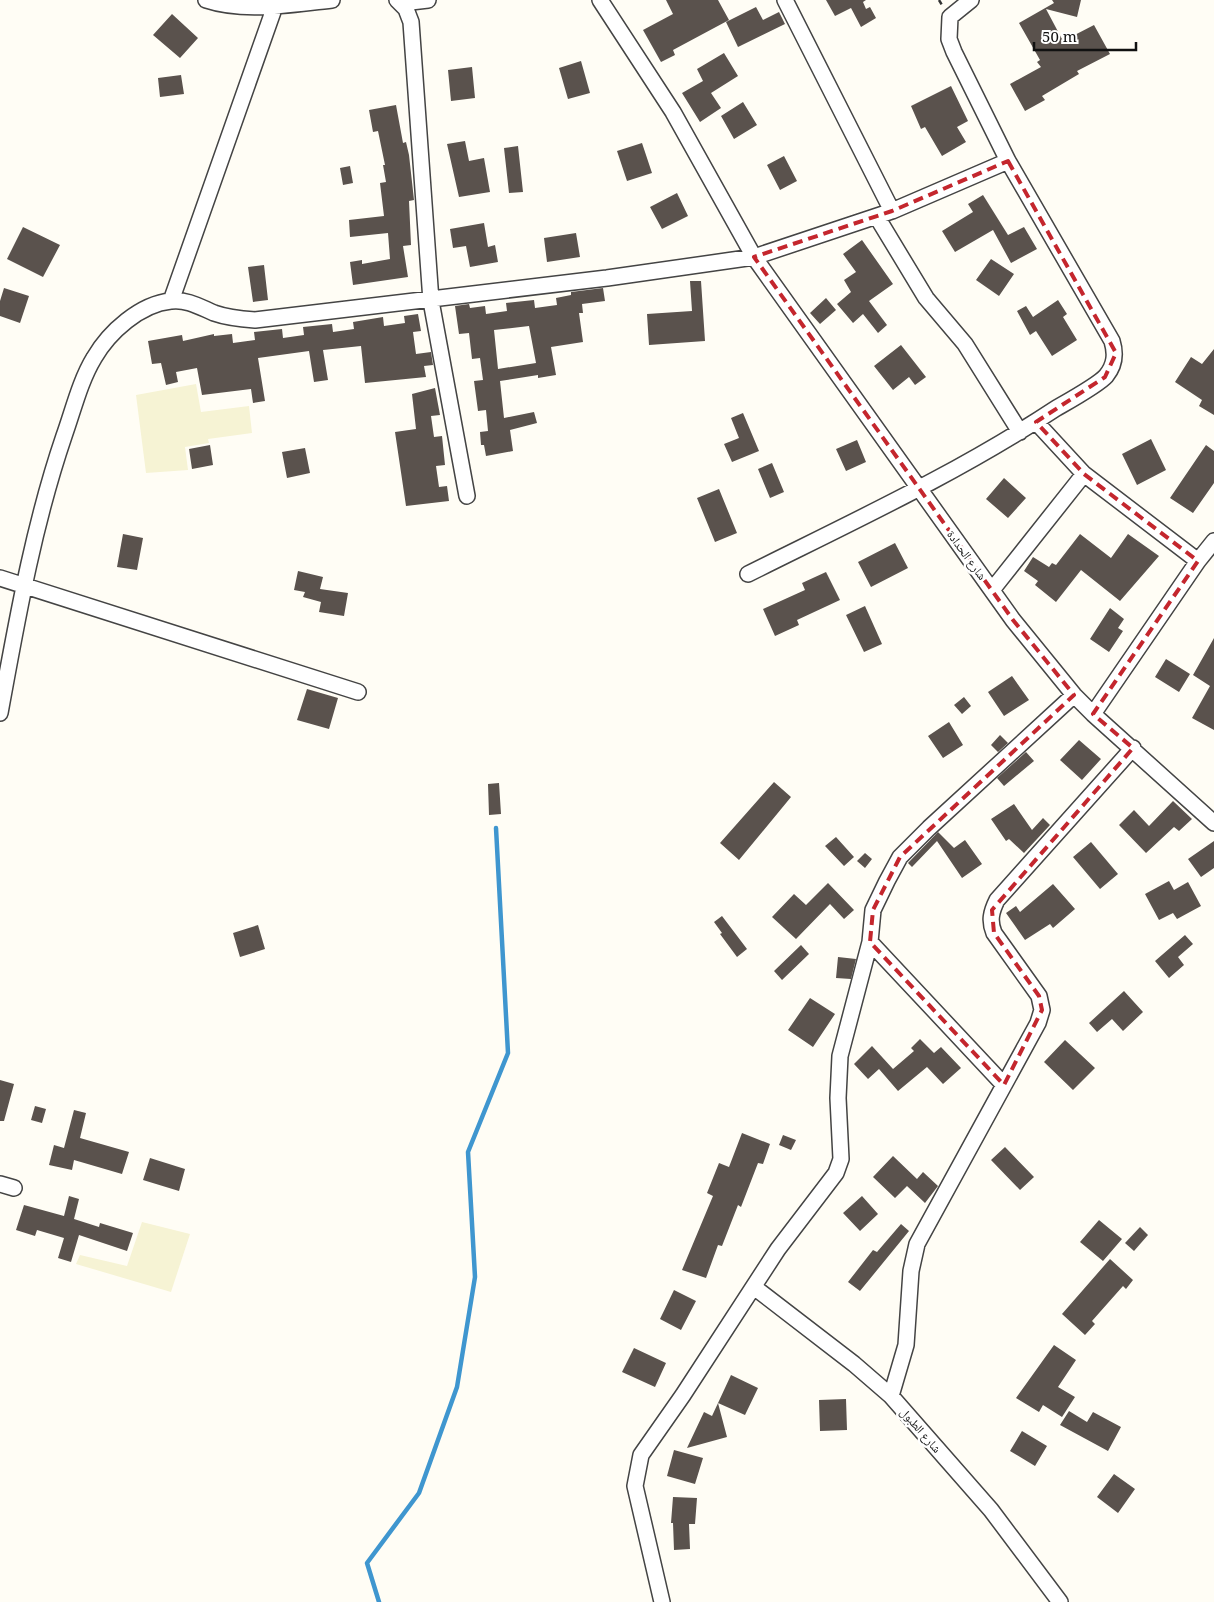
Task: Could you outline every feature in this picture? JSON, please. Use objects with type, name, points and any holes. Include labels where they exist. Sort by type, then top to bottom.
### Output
[{"type":"street","points":[[206,0],[231,5],[275,6],[332,0]]},
{"type":"street","points":[[428,0],[400,2],[411,22],[431,301],[467,496]]},
{"type":"street","name":"شارع الحدادة","points":[[600,0],[673,112],[754,257],[1038,652],[1074,695],[1093,714],[1133,748],[1214,824]]},
{"type":"street","points":[[785,0],[892,211]]},
{"type":"street","points":[[748,574],[920,489],[1020,432],[1105,377],[1116,353],[1112,341],[1008,161],[949,39],[950,17],[971,0]]},
{"type":"street","points":[[171,301],[275,6]]},
{"type":"street","points":[[0,713],[23,585],[48,484],[76,400],[94,358],[120,327],[142,310],[171,301],[192,302],[233,318],[255,320],[431,301],[754,257],[892,211],[1008,161]]},
{"type":"street","points":[[877,216],[922,292],[965,344],[1020,432]]},
{"type":"street","points":[[1036,422],[1084,474],[1198,561]]},
{"type":"street","points":[[992,590],[1084,474]]},
{"type":"street","points":[[1093,714],[1198,561],[1214,541]]},
{"type":"street","points":[[0,578],[358,692]]},
{"type":"street","points":[[662,1602],[635,1486],[640,1455],[683,1395],[798,1221],[836,1173],[841,1159],[838,1098],[840,1056],[870,942],[873,910],[900,857],[1074,695]]},
{"type":"street","points":[[891,1396],[906,1345],[910,1271],[917,1244],[1038,1023],[1042,1010],[1039,996],[994,933],[990,923],[992,910],[997,900],[1133,748]]},
{"type":"street","points":[[870,942],[1004,1085]]},
{"type":"street","name":"شارع الطبول","points":[[754,1286],[854,1364],[891,1396],[991,1510],[1060,1602]]},
{"type":"highlighted area","points":[[1008,161],[1116,353],[1105,377],[1036,422],[1084,474],[1198,561],[1093,714],[1133,748],[992,910],[994,933],[1039,996],[1042,1010],[1004,1085],[870,942],[873,910],[900,857],[1074,695],[1013,620],[754,257],[892,211]]},
{"type":"shaded area","points":[[196,384],[201,412],[249,406],[252,433],[208,439],[209,443],[185,447],[188,470],[146,473],[136,395]]},
{"type":"shaded area","points":[[142,1222],[190,1234],[171,1292],[76,1264],[80,1255],[127,1266]]},
{"type":"building","points":[[666,0],[718,0],[729,20],[673,50],[675,55],[661,62],[643,30],[673,14]]},
{"type":"building","points":[[826,0],[866,0],[863,2],[866,9],[870,7],[876,18],[861,27],[851,8],[835,16]]},
{"type":"building","points":[[1052,0],[1081,0],[1077,17],[1046,9],[1063,41],[1094,25],[1110,54],[1077,71],[1079,74],[1042,96],[1045,100],[1025,111],[1010,84],[1041,67],[1037,62],[1040,60],[1019,23],[1054,3]]},
{"type":"building","points":[[756,7],[763,20],[779,12],[785,24],[738,47],[726,22]]},
{"type":"building","points":[[172,14],[198,38],[180,58],[153,35]]},
{"type":"building","points":[[724,53],[738,76],[711,93],[721,108],[700,122],[682,93],[703,81],[697,69]]},
{"type":"building","points":[[581,61],[590,93],[568,99],[559,68]]},
{"type":"building","points":[[472,67],[475,98],[451,101],[448,70]]},
{"type":"building","points":[[181,75],[184,94],[160,97],[158,78]]},
{"type":"building","points":[[951,86],[968,121],[957,127],[966,142],[942,156],[925,127],[921,129],[911,106]]},
{"type":"building","points":[[743,102],[757,125],[734,139],[721,116]]},
{"type":"building","points":[[396,105],[403,143],[406,142],[409,155],[414,200],[409,201],[411,245],[403,246],[408,277],[353,285],[350,262],[362,260],[362,264],[390,259],[388,233],[350,237],[349,220],[384,216],[380,183],[386,182],[383,165],[385,165],[378,131],[373,132],[369,110]]},
{"type":"building","points":[[465,141],[469,161],[484,158],[490,192],[459,197],[447,144]]},
{"type":"building","points":[[642,143],[652,173],[627,181],[617,151]]},
{"type":"building","points":[[518,146],[523,192],[509,193],[504,148]]},
{"type":"building","points":[[784,156],[797,181],[780,190],[767,165]]},
{"type":"building","points":[[350,166],[353,183],[343,185],[340,168]]},
{"type":"building","points":[[677,193],[688,216],[662,229],[650,207]]},
{"type":"building","points":[[983,195],[1008,235],[1024,227],[1037,249],[1011,263],[993,230],[955,252],[942,231],[973,212],[968,204]]},
{"type":"building","points":[[484,223],[488,247],[495,245],[498,262],[470,267],[466,246],[453,248],[450,229]]},
{"type":"building","points":[[23,227],[60,245],[43,277],[7,259]]},
{"type":"building","points":[[576,233],[580,257],[547,262],[544,238]]},
{"type":"building","points":[[862,240],[893,284],[869,301],[887,325],[878,333],[863,314],[853,323],[837,304],[851,292],[844,280],[856,272],[843,254]]},
{"type":"building","points":[[991,259],[1014,274],[999,296],[976,280]]},
{"type":"building","points":[[264,265],[268,300],[253,302],[248,267]]},
{"type":"building","points":[[690,281],[701,281],[705,341],[649,345],[647,314],[692,311]]},
{"type":"building","points":[[4,288],[29,296],[20,323],[0,316],[0,301]]},
{"type":"building","points":[[603,288],[605,301],[582,304],[583,313],[579,313],[583,342],[551,347],[556,375],[538,378],[538,375],[500,381],[504,418],[534,412],[537,423],[510,430],[513,451],[486,456],[484,445],[481,445],[480,432],[488,431],[486,410],[478,411],[474,381],[483,380],[480,358],[472,359],[469,333],[459,334],[455,306],[469,304],[470,308],[485,306],[486,314],[507,311],[506,303],[534,300],[535,308],[557,305],[556,298],[571,295],[571,292]],"holes":[[[529,326],[536,363],[498,369],[494,330]]]},
{"type":"building","points":[[826,298],[836,310],[820,324],[810,313]]},
{"type":"building","points":[[1058,300],[1067,314],[1063,317],[1077,340],[1052,356],[1036,331],[1030,335],[1017,311],[1026,306],[1033,317]]},
{"type":"building","points":[[418,314],[421,331],[413,332],[416,354],[431,352],[433,365],[424,366],[426,377],[365,383],[361,346],[323,350],[328,380],[314,382],[309,351],[258,358],[265,401],[253,403],[251,389],[202,395],[197,368],[176,372],[178,382],[166,385],[161,363],[152,364],[148,341],[182,335],[183,341],[214,334],[214,336],[232,334],[233,343],[255,340],[254,332],[282,329],[283,338],[304,335],[303,327],[332,324],[333,332],[354,329],[353,322],[383,317],[384,326],[405,323],[404,316]]},
{"type":"building","points":[[901,345],[926,377],[915,385],[909,377],[893,390],[874,366]]},
{"type":"building","points":[[1214,349],[1214,415],[1199,406],[1202,400],[1175,382],[1191,357],[1202,364]]},
{"type":"building","points":[[435,388],[440,415],[431,416],[434,437],[442,436],[445,465],[436,466],[439,487],[447,486],[449,501],[406,506],[395,432],[416,429],[412,394]]},
{"type":"building","points":[[743,413],[759,451],[732,462],[724,444],[739,438],[731,418]]},
{"type":"building","points":[[1151,439],[1166,470],[1137,485],[1122,454]]},
{"type":"building","points":[[857,440],[866,462],[846,471],[836,449]]},
{"type":"building","points":[[210,445],[213,465],[192,469],[189,449]]},
{"type":"building","points":[[1206,445],[1214,451],[1214,483],[1193,513],[1170,498]]},
{"type":"building","points":[[305,448],[310,473],[287,478],[282,452]]},
{"type":"building","points":[[772,463],[784,492],[770,498],[758,469]]},
{"type":"building","points":[[1004,478],[1026,498],[1008,518],[986,499]]},
{"type":"building","points":[[719,489],[737,533],[715,542],[697,498]]},
{"type":"building","points":[[123,534],[143,538],[137,570],[117,567]]},
{"type":"building","points":[[1080,534],[1111,558],[1128,534],[1159,556],[1120,601],[1081,570],[1056,602],[1035,585],[1038,581],[1024,571],[1033,557],[1049,567],[1052,563],[1056,565]]},
{"type":"building","points":[[895,543],[908,568],[871,587],[858,562]]},
{"type":"building","points":[[298,571],[323,577],[320,589],[348,593],[344,616],[319,612],[321,602],[303,597],[305,592],[294,590]]},
{"type":"building","points":[[826,572],[840,600],[797,620],[799,625],[775,636],[763,609],[805,590],[802,583]]},
{"type":"building","points":[[865,606],[882,644],[864,652],[846,615]]},
{"type":"building","points":[[1110,608],[1124,619],[1118,628],[1123,631],[1109,652],[1090,639]]},
{"type":"building","points":[[1214,638],[1214,730],[1192,718],[1210,686],[1193,675]]},
{"type":"building","points":[[1166,659],[1190,674],[1179,692],[1155,677]]},
{"type":"building","points":[[1012,676],[1029,700],[1004,716],[988,692]]},
{"type":"building","points":[[307,689],[338,698],[329,729],[297,720]]},
{"type":"building","points":[[964,697],[971,706],[962,714],[954,705]]},
{"type":"building","points":[[949,722],[963,745],[943,758],[928,736]]},
{"type":"building","points":[[1000,735],[1008,743],[998,752],[991,745]]},
{"type":"building","points":[[1079,740],[1101,759],[1082,780],[1060,760]]},
{"type":"building","points":[[1026,752],[1034,761],[1004,786],[997,778]]},
{"type":"building","points":[[774,782],[791,797],[739,860],[720,843]]},
{"type":"building","points":[[499,783],[501,814],[489,815],[488,784]]},
{"type":"building","points":[[1173,801],[1192,819],[1179,831],[1174,827],[1146,853],[1119,825],[1134,810],[1149,826]]},
{"type":"building","points":[[1014,804],[1032,830],[1043,818],[1050,825],[1024,853],[1009,839],[1006,841],[991,819]]},
{"type":"building","points":[[938,832],[954,848],[965,840],[982,864],[962,878],[937,841],[912,867],[908,863]]},
{"type":"building","points":[[836,837],[854,857],[844,866],[825,846]]},
{"type":"building","points":[[1214,841],[1214,868],[1201,877],[1188,859]]},
{"type":"building","points":[[1091,842],[1118,874],[1100,889],[1073,857]]},
{"type":"building","points":[[865,853],[872,859],[865,868],[857,861]]},
{"type":"building","points":[[1169,881],[1174,890],[1188,882],[1201,906],[1177,919],[1173,913],[1159,920],[1145,894]]},
{"type":"building","points":[[828,883],[854,910],[844,919],[830,904],[796,939],[772,917],[794,894],[806,905]]},
{"type":"building","points":[[1053,884],[1075,909],[1053,928],[1050,924],[1025,940],[1006,913],[1016,906],[1020,912]]},
{"type":"building","points":[[722,916],[747,949],[737,957],[720,934],[722,933],[714,922]]},
{"type":"building","points":[[258,925],[265,949],[240,957],[233,933]]},
{"type":"building","points":[[1185,935],[1193,944],[1178,957],[1184,965],[1169,978],[1155,961]]},
{"type":"building","points":[[801,945],[809,954],[782,980],[774,971]]},
{"type":"building","points":[[838,957],[856,959],[851,979],[836,978]]},
{"type":"building","points":[[1124,991],[1143,1012],[1123,1031],[1112,1019],[1097,1032],[1089,1023]]},
{"type":"building","points":[[810,998],[835,1014],[813,1047],[788,1030]]},
{"type":"building","points":[[920,1039],[934,1053],[941,1047],[961,1068],[943,1084],[927,1067],[898,1091],[879,1069],[868,1079],[854,1064],[872,1046],[893,1069],[914,1051],[911,1048]]},
{"type":"building","points":[[1065,1040],[1095,1068],[1073,1090],[1044,1062]]},
{"type":"building","points":[[0,1080],[14,1084],[4,1121],[0,1121]]},
{"type":"building","points":[[35,1106],[46,1109],[42,1123],[31,1120]]},
{"type":"building","points":[[74,1110],[86,1113],[80,1138],[129,1152],[122,1174],[74,1160],[72,1170],[49,1165],[54,1145],[64,1148]]},
{"type":"building","points":[[742,1133],[770,1144],[763,1164],[758,1163],[741,1207],[738,1205],[722,1246],[718,1245],[706,1278],[682,1270],[713,1196],[707,1193],[719,1163],[729,1167]]},
{"type":"building","points":[[783,1135],[796,1140],[791,1150],[779,1145]]},
{"type":"building","points":[[1005,1147],[1034,1177],[1020,1190],[991,1160]]},
{"type":"building","points":[[893,1156],[917,1179],[923,1172],[938,1186],[925,1203],[907,1186],[895,1198],[873,1177]]},
{"type":"building","points":[[150,1158],[185,1169],[179,1191],[143,1180]]},
{"type":"building","points":[[69,1196],[79,1199],[74,1219],[99,1227],[100,1223],[133,1233],[127,1251],[79,1235],[71,1262],[58,1258],[64,1238],[37,1230],[35,1236],[16,1230],[24,1205],[64,1216]]},
{"type":"building","points":[[862,1196],[878,1214],[860,1231],[843,1213]]},
{"type":"building","points":[[1099,1220],[1122,1239],[1103,1261],[1080,1242]]},
{"type":"building","points":[[901,1224],[909,1231],[860,1291],[848,1282],[873,1250],[877,1252]]},
{"type":"building","points":[[1140,1227],[1148,1235],[1134,1251],[1125,1243]]},
{"type":"building","points":[[1110,1259],[1133,1280],[1126,1289],[1123,1286],[1092,1321],[1095,1324],[1085,1335],[1062,1314]]},
{"type":"building","points":[[674,1290],[696,1301],[681,1330],[660,1319]]},
{"type":"building","points":[[1054,1345],[1076,1360],[1058,1387],[1075,1397],[1062,1417],[1043,1405],[1039,1412],[1016,1398]]},
{"type":"building","points":[[634,1348],[666,1363],[655,1387],[622,1372]]},
{"type":"building","points":[[731,1375],[758,1388],[745,1415],[718,1403]]},
{"type":"building","points":[[846,1399],[847,1430],[820,1431],[819,1400]]},
{"type":"building","points":[[718,1403],[727,1437],[687,1448],[704,1412],[712,1416]]},
{"type":"building","points":[[1069,1411],[1087,1422],[1093,1412],[1121,1427],[1108,1451],[1060,1425]]},
{"type":"building","points":[[1022,1431],[1047,1446],[1035,1466],[1010,1451]]},
{"type":"building","points":[[674,1450],[703,1458],[695,1484],[667,1476]]},
{"type":"building","points":[[1114,1474],[1135,1489],[1118,1513],[1097,1497]]},
{"type":"building","points":[[673,1497],[697,1498],[695,1524],[689,1524],[690,1549],[674,1550],[673,1523],[671,1523]]},
{"type":"waterway","points":[[379,1602],[367,1563],[419,1493],[457,1387],[475,1277],[468,1152],[508,1053],[496,828]]}]
